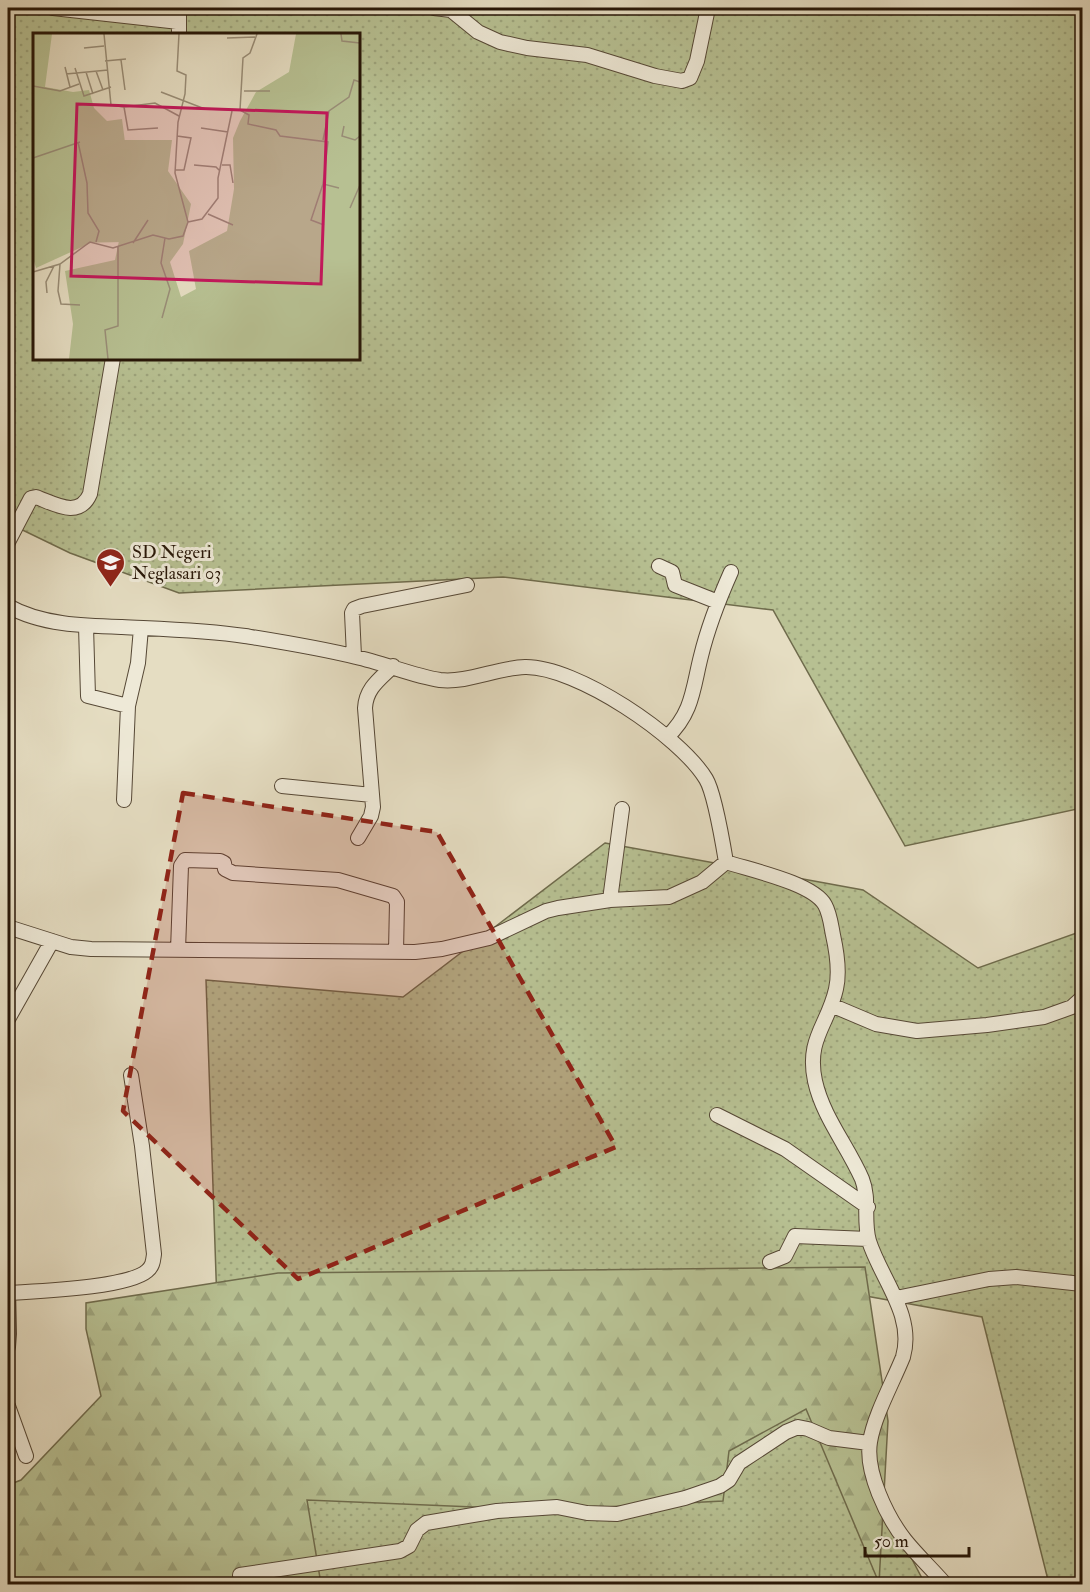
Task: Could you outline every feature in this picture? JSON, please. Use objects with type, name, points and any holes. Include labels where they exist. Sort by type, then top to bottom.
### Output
[{"type":"street","points":[[53,8],[179,28],[179,8]]},
{"type":"street","points":[[434,8],[452,9],[478,32],[500,42],[527,48],[587,55],[655,76],[682,81],[690,78],[697,61],[708,8]]},
{"type":"street","points":[[8,542],[31,498],[36,497],[69,508],[82,506],[86,502],[90,494],[113,360]]},
{"type":"street","points":[[659,566],[672,572],[675,585],[718,602]]},
{"type":"street","points":[[667,737],[678,727],[691,701],[701,656],[718,602],[731,572]]},
{"type":"street","points":[[354,656],[352,613],[354,609],[467,585]]},
{"type":"street","points":[[8,606],[21,614],[86,626],[229,634],[354,656],[439,680],[454,680],[492,671],[526,667],[550,670],[594,688],[667,737],[703,775],[708,784],[726,862]]},
{"type":"street","points":[[86,626],[88,696],[128,706]]},
{"type":"street","points":[[124,800],[128,706],[138,663],[141,628]]},
{"type":"street","points":[[358,838],[371,816],[372,795],[366,695],[369,689],[393,666]]},
{"type":"street","points":[[282,786],[372,795]]},
{"type":"street","points":[[610,900],[622,809]]},
{"type":"street","points":[[178,950],[181,866],[185,860],[190,860],[220,861],[224,863],[225,869],[233,873],[338,880],[393,896],[397,902],[396,952]]},
{"type":"street","points":[[8,927],[71,947],[91,949],[396,952],[442,949],[489,938],[546,911],[610,900],[669,897],[702,882],[726,862]]},
{"type":"street","points":[[726,862],[802,886],[824,902],[828,910],[837,964],[837,987],[816,1036],[813,1048],[814,1078],[824,1110],[849,1150],[864,1185],[868,1207],[868,1239],[896,1298],[905,1330],[906,1347],[869,1443],[870,1462],[874,1480],[893,1521],[905,1540],[945,1584]]},
{"type":"street","points":[[8,1019],[52,941]]},
{"type":"street","points":[[831,1005],[876,1024],[917,1031],[1044,1017],[1072,1007],[1083,998]]},
{"type":"street","points":[[8,1347],[8,1291],[109,1284],[143,1274],[153,1264],[154,1254],[142,1146],[131,1075]]},
{"type":"street","points":[[717,1115],[785,1149],[868,1207]]},
{"type":"street","points":[[770,1262],[785,1256],[795,1236],[868,1239]]},
{"type":"street","points":[[896,1298],[990,1279],[1016,1278],[1083,1284]]},
{"type":"street","points":[[8,1406],[26,1456]]},
{"type":"street","points":[[239,1574],[400,1551],[409,1546],[417,1530],[426,1523],[497,1511],[557,1507],[587,1513],[617,1514],[686,1498],[720,1486],[729,1480],[739,1463],[786,1432],[798,1427],[829,1438],[869,1443]]},
{"type":"highlighted area","points":[[183,793],[437,832],[616,1147],[298,1279],[123,1111]]},
{"type":"green space","points":[[8,8],[1082,8],[1082,808],[905,846],[773,610],[503,577],[179,593],[70,553],[8,523]]},
{"type":"green space","points":[[605,843],[863,890],[978,968],[1082,931],[1082,1584],[1049,1584],[982,1317],[827,1289],[218,1334],[206,980],[403,997]]},
{"type":"green space","points":[[865,1267],[888,1421],[879,1583],[806,1409],[729,1451],[723,1501],[546,1510],[307,1500],[321,1584],[8,1584],[8,1485],[21,1480],[101,1396],[86,1329],[86,1303],[278,1273]]},
{"type":"green space","points":[[827,1376],[881,1500],[925,1584],[222,1584],[192,1484]]},
{"type":"place","name":"SD Negeri Neglasari 03","points":[[111,588]]}]
